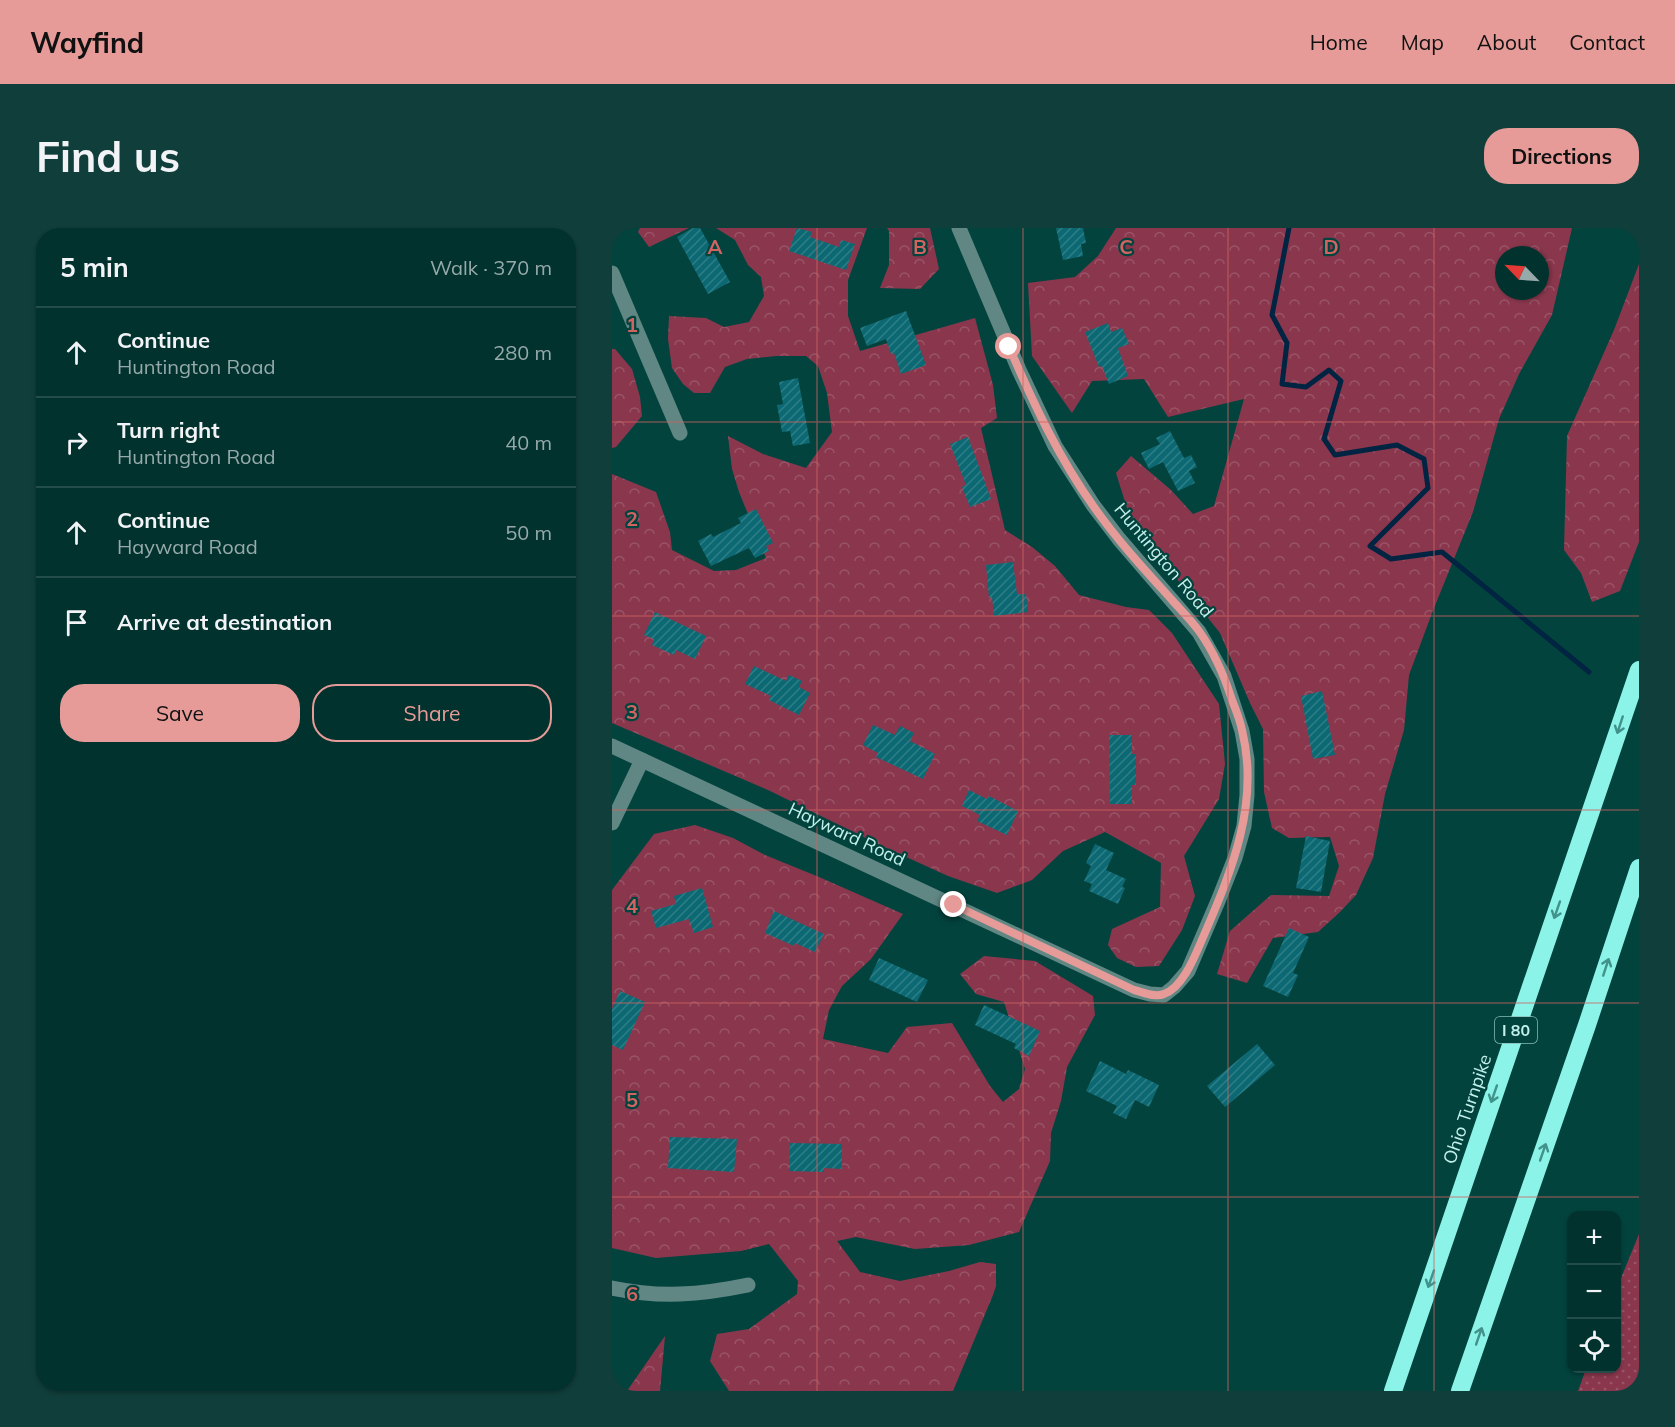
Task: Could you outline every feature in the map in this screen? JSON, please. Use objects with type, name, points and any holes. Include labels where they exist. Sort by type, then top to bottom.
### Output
[{"type":"highway","name":"Ohio Turnpike","points":[[1392,1391],[1639,670]]},
{"type":"highway","points":[[1460,1391],[1639,868]]},
{"type":"street","name":"Huntington Road","points":[[959,228],[1019,370],[1055,446],[1093,505],[1119,539],[1199,632],[1224,676],[1242,731],[1246,759],[1247,795],[1244,826],[1228,877],[1188,971],[1164,995],[1150,994],[1134,990],[1066,958]]},
{"type":"street","points":[[612,273],[680,433]]},
{"type":"street","name":"Hayward Road","points":[[612,746],[1066,958]]},
{"type":"street","points":[[612,823],[642,760]]},
{"type":"street","points":[[612,1288],[661,1295],[725,1290],[748,1285]]},
{"type":"green space","points":[[640,228],[689,228],[649,247],[638,232]]},
{"type":"green space","points":[[716,228],[867,228],[848,280],[848,316],[860,351],[975,318],[993,385],[997,418],[981,428],[1005,530],[1032,547],[1055,566],[1079,595],[1126,607],[1149,610],[1172,633],[1219,704],[1225,764],[1219,799],[1184,856],[1195,896],[1182,930],[1159,966],[1136,967],[1117,958],[1108,945],[1112,929],[1160,907],[1161,863],[1105,832],[1063,851],[1032,880],[997,893],[948,876],[768,790],[612,723],[612,474],[656,492],[670,532],[672,550],[714,571],[736,570],[766,558],[739,492],[732,469],[728,436],[763,454],[806,468],[832,432],[827,393],[818,366],[806,356],[747,359],[725,367],[710,393],[694,393],[683,384],[672,368],[668,339],[669,316],[706,318],[724,327],[749,322],[764,296],[761,277],[748,265],[735,240]]},
{"type":"green space","points":[[887,228],[930,228],[939,269],[920,289],[880,288],[889,265],[889,231]]},
{"type":"green space","points":[[1116,228],[1572,228],[1552,315],[1519,374],[1499,419],[1473,512],[1409,675],[1404,730],[1385,794],[1373,858],[1356,895],[1340,912],[1318,932],[1273,938],[1247,983],[1217,974],[1230,931],[1271,895],[1329,896],[1339,866],[1330,837],[1289,838],[1272,828],[1264,792],[1263,729],[1220,633],[1131,521],[1116,473],[1131,456],[1171,490],[1193,514],[1214,506],[1244,399],[1168,417],[1144,379],[1092,381],[1072,413],[1032,356],[1028,283],[1075,277],[1098,256]]},
{"type":"green space","points":[[1639,264],[1639,542],[1620,591],[1592,602],[1581,573],[1564,550],[1567,436],[1614,330]]},
{"type":"green space","points":[[612,349],[615,349],[632,369],[640,397],[642,416],[616,447],[612,448]]},
{"type":"green space","points":[[695,825],[733,838],[765,855],[903,914],[871,959],[842,986],[829,1010],[823,1039],[888,1053],[907,1027],[952,1023],[990,1086],[1003,1102],[1019,1089],[1025,1069],[1004,1002],[976,994],[960,974],[984,956],[1035,961],[1093,996],[1095,1015],[1067,1067],[1061,1101],[1051,1133],[1050,1161],[1019,1232],[969,1245],[915,1249],[856,1237],[837,1241],[860,1272],[900,1281],[980,1262],[996,1264],[996,1286],[993,1295],[953,1391],[729,1391],[710,1361],[717,1334],[749,1329],[797,1294],[798,1281],[769,1244],[741,1251],[656,1258],[612,1248],[612,890],[654,834]]},
{"type":"green space","points":[[1639,1234],[1639,1391],[1578,1391],[1585,1373],[1621,1373],[1621,1278]]},
{"type":"green space","points":[[665,1336],[660,1391],[627,1391]]},
{"type":"building","points":[[693,228],[700,228],[730,282],[708,294],[677,237]]},
{"type":"building","points":[[797,228],[812,232],[810,237],[839,247],[841,240],[855,244],[846,270],[789,251]]},
{"type":"building","points":[[1056,228],[1083,228],[1086,243],[1081,244],[1083,256],[1063,260]]},
{"type":"building","points":[[906,311],[926,365],[901,374],[894,353],[891,354],[886,339],[867,346],[860,328]]},
{"type":"building","points":[[1108,323],[1111,332],[1122,328],[1129,344],[1118,348],[1128,376],[1109,384],[1102,366],[1099,367],[1085,332]]},
{"type":"building","points":[[798,378],[810,443],[793,446],[790,431],[782,432],[777,405],[783,404],[779,382]]},
{"type":"building","points":[[1170,431],[1184,458],[1191,455],[1197,467],[1189,471],[1195,483],[1178,491],[1163,462],[1149,469],[1141,453],[1160,444],[1156,438]]},
{"type":"building","points":[[968,437],[991,499],[970,507],[962,487],[966,485],[950,444]]},
{"type":"building","points":[[756,509],[773,543],[766,546],[769,551],[755,558],[749,548],[711,566],[698,541],[711,534],[713,537],[741,523],[738,518]]},
{"type":"building","points":[[1013,562],[1017,594],[1026,594],[1028,612],[994,616],[992,597],[989,598],[986,565]]},
{"type":"building","points":[[655,612],[706,636],[695,659],[676,650],[674,655],[652,645],[654,639],[644,635]]},
{"type":"building","points":[[754,666],[786,681],[789,675],[802,681],[799,687],[810,693],[799,715],[769,700],[771,696],[745,684]]},
{"type":"building","points":[[1322,691],[1335,755],[1313,759],[1301,696]]},
{"type":"building","points":[[873,725],[895,735],[900,726],[914,733],[910,741],[935,754],[923,779],[876,757],[878,753],[863,745]]},
{"type":"building","points":[[1109,735],[1132,735],[1132,754],[1136,754],[1136,785],[1132,785],[1132,804],[1110,804]]},
{"type":"building","points":[[969,790],[987,799],[989,796],[1018,811],[1007,835],[977,821],[980,815],[962,806]]},
{"type":"building","points":[[1306,836],[1330,841],[1321,892],[1296,888]]},
{"type":"building","points":[[1095,844],[1114,853],[1106,870],[1126,879],[1118,904],[1089,891],[1092,884],[1084,881],[1091,866],[1086,863]]},
{"type":"building","points":[[702,888],[713,927],[694,933],[689,919],[656,928],[651,911],[676,904],[674,896]]},
{"type":"building","points":[[774,911],[824,934],[815,952],[795,943],[794,946],[765,933]]},
{"type":"building","points":[[1289,928],[1309,937],[1293,973],[1298,975],[1288,997],[1263,986]]},
{"type":"building","points":[[879,958],[928,980],[917,1002],[869,980]]},
{"type":"building","points":[[620,991],[645,1002],[623,1050],[612,1045],[612,1009]]},
{"type":"building","points":[[984,1005],[1040,1031],[1029,1056],[1014,1048],[1016,1044],[975,1025]]},
{"type":"building","points":[[1257,1044],[1275,1065],[1225,1107],[1207,1086]]},
{"type":"building","points":[[1100,1061],[1126,1074],[1128,1070],[1159,1085],[1149,1107],[1135,1100],[1126,1119],[1113,1113],[1117,1106],[1086,1091]]},
{"type":"building","points":[[670,1137],[737,1139],[734,1172],[668,1168]]},
{"type":"building","points":[[790,1143],[842,1144],[842,1169],[824,1168],[824,1172],[789,1171]]},
{"type":"waterway","points":[[1289,228],[1272,315],[1287,343],[1282,384],[1306,387],[1329,370],[1341,381],[1324,439],[1335,455],[1397,445],[1424,459],[1428,488],[1370,546],[1391,559],[1442,552],[1589,672]]},
{"type":"route","points":[[954,905],[1134,990],[1164,995],[1188,971],[1235,858],[1244,826],[1247,795],[1246,759],[1242,731],[1216,659],[1199,632],[1119,539],[1093,505],[1055,446],[1009,347]]}]
